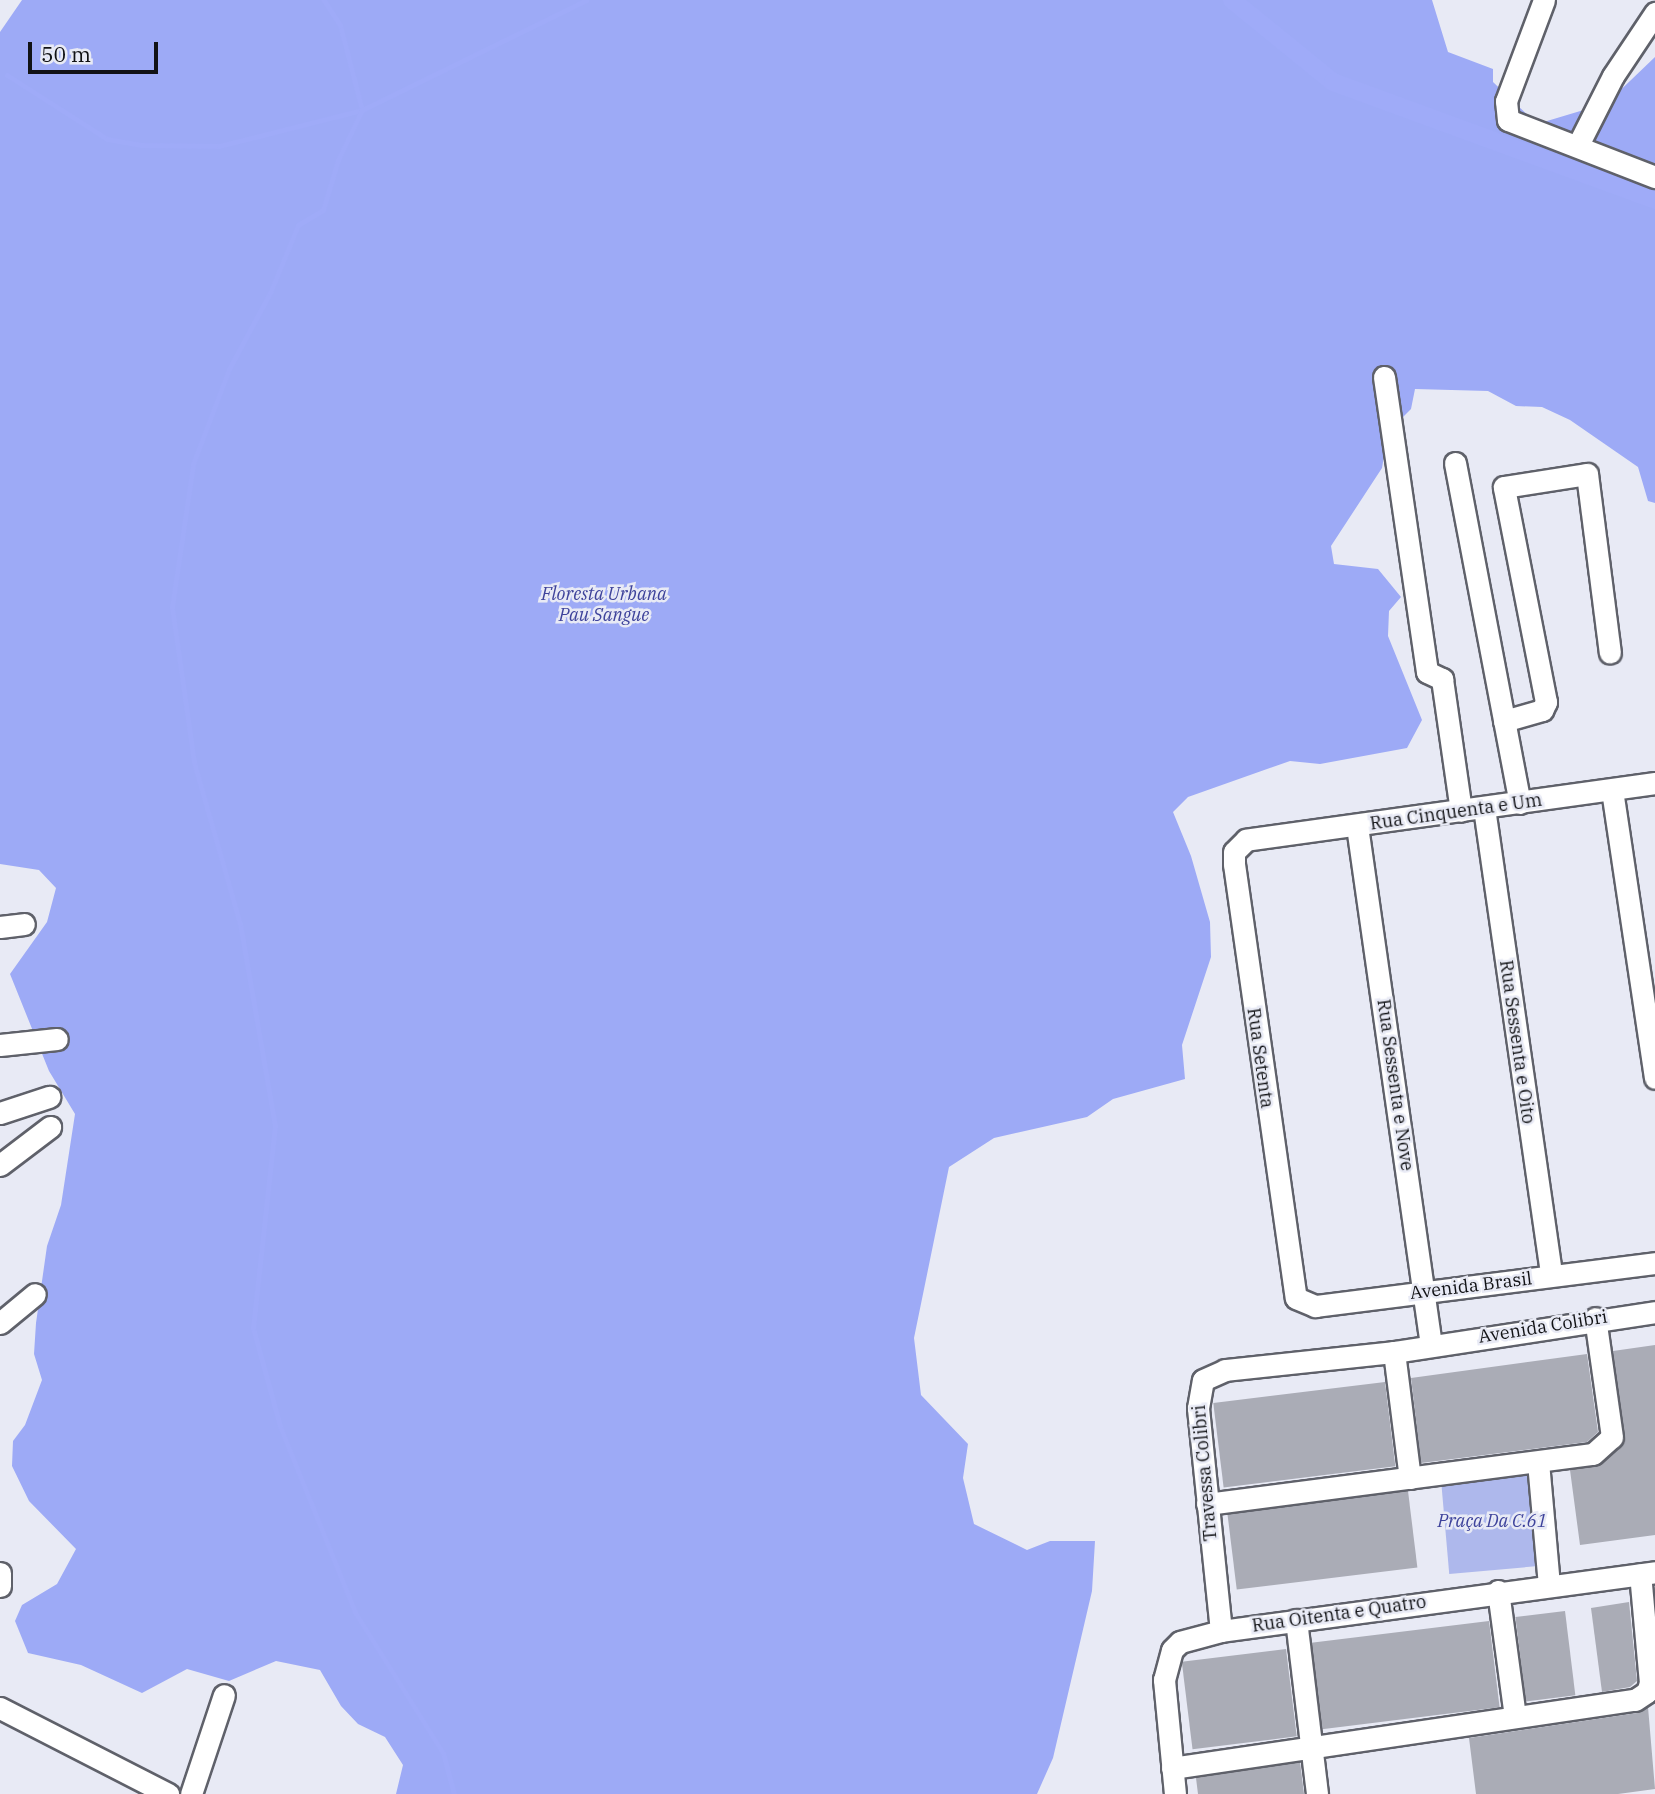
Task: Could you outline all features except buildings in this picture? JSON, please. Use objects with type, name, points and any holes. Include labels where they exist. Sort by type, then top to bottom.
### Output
[{"type":"street","points":[[1544,0],[1506,101],[1508,120],[1655,177]]},
{"type":"street","points":[[1578,145],[1613,76],[1655,13]]},
{"type":"street","points":[[1384,377],[1427,672],[1442,679],[1461,811]]},
{"type":"street","points":[[1455,463],[1520,803]]},
{"type":"street","points":[[1504,720],[1542,710],[1546,702],[1504,488],[1587,474],[1610,653]]},
{"type":"street","name":"Rua Cinquenta e Um","points":[[1256,838],[1655,783]]},
{"type":"street","points":[[1612,790],[1655,1078]]},
{"type":"street","name":"Rua Sessenta e Oito","points":[[1484,808],[1551,1275]]},
{"type":"street","name":"Rua Sessenta e Nove","points":[[1357,826],[1426,1292],[1431,1345]]},
{"type":"street","name":"Rua Setenta","points":[[1256,838],[1240,844],[1234,864],[1293,1291]]},
{"type":"street","points":[[0,927],[24,924]]},
{"type":"street","points":[[0,1045],[57,1039]]},
{"type":"street","points":[[0,1113],[49,1097]]},
{"type":"street","points":[[0,1166],[50,1127]]},
{"type":"street","name":"Avenida Brasil","points":[[1293,1291],[1304,1303],[1315,1306],[1655,1263]]},
{"type":"street","points":[[0,1323],[35,1294]]},
{"type":"street","name":"Avenida Colibri","points":[[1431,1345],[1595,1318],[1655,1312]]},
{"type":"street","points":[[1207,1504],[1593,1454],[1612,1437],[1595,1318]]},
{"type":"street","name":"Travessa Colibri","points":[[1221,1631],[1198,1408],[1203,1380],[1225,1370],[1394,1352],[1431,1345]]},
{"type":"street","points":[[1394,1352],[1410,1478]]},
{"type":"street","points":[[1538,1462],[1549,1585]]},
{"type":"street","points":[[0,1573],[0,1586]]},
{"type":"street","points":[[1172,1768],[1635,1700],[1647,1692],[1648,1573]]},
{"type":"street","name":"Rua Oitenta e Quatro","points":[[1175,1794],[1165,1702],[1167,1663],[1180,1642],[1221,1631],[1498,1591],[1648,1573]]},
{"type":"street","points":[[1498,1591],[1515,1717]]},
{"type":"street","points":[[1296,1620],[1317,1794]]},
{"type":"street","points":[[191,1794],[224,1695]]},
{"type":"street","points":[[0,1708],[168,1794]]},
{"type":"green space","name":"Floresta Urbana Pau Sangue","points":[[22,0],[1432,0],[1448,52],[1493,69],[1493,82],[1537,124],[1607,103],[1655,57],[1655,503],[1648,501],[1638,467],[1570,420],[1542,407],[1516,406],[1488,391],[1415,389],[1411,409],[1388,432],[1382,468],[1331,546],[1334,564],[1378,569],[1401,597],[1389,611],[1388,636],[1422,720],[1407,748],[1320,764],[1290,761],[1188,797],[1173,812],[1191,856],[1210,922],[1211,957],[1182,1045],[1185,1079],[1113,1099],[1087,1117],[994,1138],[949,1167],[914,1338],[921,1395],[968,1444],[963,1478],[974,1524],[1027,1550],[1050,1541],[1095,1541],[1092,1591],[1053,1758],[1037,1794],[396,1794],[403,1765],[385,1737],[358,1724],[341,1706],[320,1670],[276,1661],[229,1681],[187,1669],[142,1693],[81,1665],[28,1653],[15,1621],[22,1605],[57,1584],[76,1549],[29,1501],[12,1466],[13,1441],[25,1425],[42,1380],[34,1354],[36,1323],[47,1246],[61,1205],[75,1114],[49,1071],[10,974],[47,922],[56,888],[39,870],[0,864],[0,32]]},
{"type":"green space","name":"Praça Da C.61","points":[[1535,1464],[1544,1566],[1449,1574],[1440,1472]]},
{"type":"waterway","points":[[7,75],[107,139],[141,145],[219,146],[362,110],[340,25],[324,0]]},
{"type":"waterway","points":[[454,1794],[443,1753],[355,1612],[280,1426],[253,1328],[275,1126],[240,924],[194,762],[172,607],[193,464],[229,369],[270,293],[298,225],[323,210],[338,160],[362,110],[587,0]]},
{"type":"waterway","points":[[1232,0],[1333,82],[1655,200]]}]
